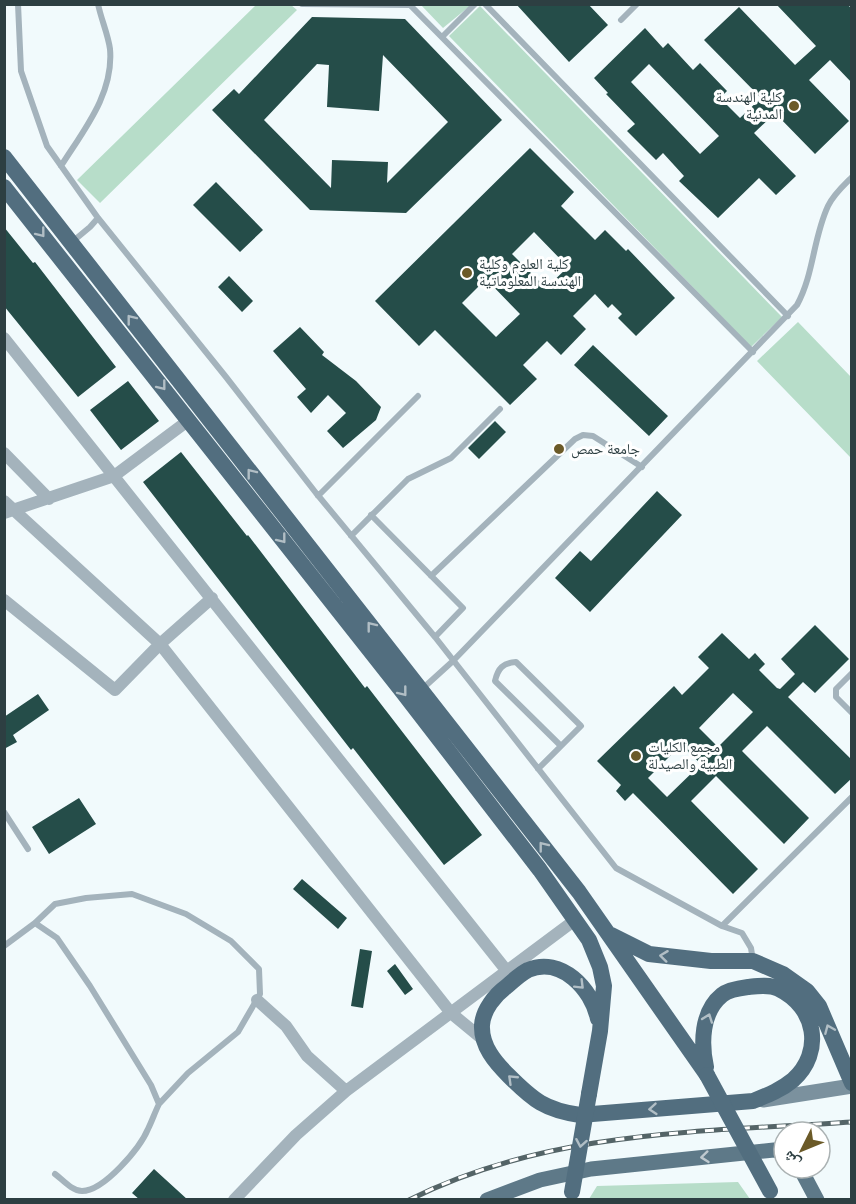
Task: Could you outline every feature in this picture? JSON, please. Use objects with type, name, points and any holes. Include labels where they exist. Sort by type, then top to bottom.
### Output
[{"type":"highway","points":[[4,157],[579,892],[707,1075],[772,1197]]},
{"type":"highway","points":[[4,187],[540,870],[589,940],[604,986],[600,1031],[590,1094],[570,1197]]},
{"type":"highway","points":[[608,934],[649,954],[711,962],[753,961],[783,974],[807,992],[819,1006],[852,1084]]},
{"type":"highway","points":[[600,1031],[595,1005],[586,990],[569,974],[553,968],[528,970],[510,976],[495,995],[482,1024],[485,1041],[493,1060],[533,1099],[559,1112],[580,1115],[753,1101],[778,1092],[795,1078],[804,1065],[812,1047],[812,1024],[800,1005],[778,988],[757,985],[722,994],[711,1007],[704,1026],[702,1047],[707,1075]]},
{"type":"main road","points":[[753,1101],[852,1084]]},
{"type":"main road","points":[[487,1200],[540,1180],[591,1169],[772,1149]]},
{"type":"main road","points":[[806,1180],[817,1200]]},
{"type":"street","points":[[4,338],[510,976]]},
{"type":"street","points":[[10,512],[114,476],[189,420]]},
{"type":"street","points":[[4,453],[49,499]]},
{"type":"street","points":[[4,501],[10,512],[160,644],[451,1013],[485,1041]]},
{"type":"street","points":[[4,600],[115,690],[160,644],[212,598]]},
{"type":"street","points":[[234,1200],[296,1135],[346,1091],[451,1013],[510,976],[575,920]]},
{"type":"street","points":[[257,1000],[286,1026],[307,1056],[346,1091]]},
{"type":"lane","points":[[18,4],[21,71],[47,146],[98,218],[620,872],[722,926],[742,933],[752,948],[753,961]]},
{"type":"lane","points":[[61,166],[101,103],[109,74],[110,49],[98,4]]},
{"type":"lane","points":[[302,4],[410,6],[753,351]]},
{"type":"lane","points":[[442,37],[475,4]]},
{"type":"lane","points":[[485,4],[788,316]]},
{"type":"lane","points":[[621,20],[637,4]]},
{"type":"lane","points":[[421,690],[453,661],[788,316],[804,291],[828,207],[834,196],[852,177]]},
{"type":"lane","points":[[71,243],[98,218]]},
{"type":"lane","points":[[318,496],[418,396]]},
{"type":"lane","points":[[351,536],[408,479],[450,458],[500,409]]},
{"type":"lane","points":[[431,576],[575,439],[584,435],[593,436],[642,467]]},
{"type":"lane","points":[[371,515],[463,608],[435,638]]},
{"type":"lane","points":[[538,769],[561,746],[581,726],[516,662],[506,663],[497,672],[495,681],[561,746]]},
{"type":"lane","points":[[852,673],[836,689],[836,697],[852,713]]},
{"type":"lane","points":[[722,926],[852,797]]},
{"type":"lane","points":[[4,812],[28,849]]},
{"type":"lane","points":[[4,946],[35,923],[55,904],[86,898],[132,894],[186,914],[231,941],[259,969],[260,994],[238,1032],[188,1073],[159,1104],[148,1132],[117,1170],[99,1187],[82,1191],[55,1174]]},
{"type":"lane","points":[[35,923],[57,938],[90,986],[151,1085],[159,1104]]},
{"type":"green space","points":[[256,5],[291,5],[297,10],[100,203],[77,180]]},
{"type":"green space","points":[[421,5],[471,5],[443,28]]},
{"type":"green space","points":[[480,6],[782,317],[751,347],[449,36]]},
{"type":"green space","points":[[798,322],[851,377],[851,458],[757,361]]},
{"type":"green space","points":[[738,1182],[750,1199],[589,1199],[597,1186]]},
{"type":"building","points":[[516,4],[588,4],[608,25],[569,62]]},
{"type":"building","name":"كلية الهندسة المدنية","points":[[776,4],[847,4],[852,9],[852,83],[830,60],[809,80],[849,121],[815,154],[775,113],[754,133],[796,176],[776,195],[759,178],[718,218],[679,181],[684,176],[663,153],[656,160],[627,131],[635,124],[594,78],[645,28],[663,48],[668,43],[693,70],[700,63],[727,91],[720,98],[740,118],[761,98],[704,40],[739,7],[795,65],[816,46]],"holes":[[[649,64],[719,136],[700,154],[631,82]]]},
{"type":"building","points":[[312,17],[405,19],[502,120],[406,213],[310,210],[212,110],[234,89],[239,94]],"holes":[[[383,55],[448,122],[387,183],[388,162],[332,160],[331,188],[264,120],[317,64],[329,65],[327,107],[379,111]]]},
{"type":"building","name":"كلية العلوم وكلية الهندسة المعلوماتية","points":[[530,148],[574,192],[561,206],[595,240],[605,230],[626,251],[628,249],[675,298],[636,336],[618,318],[622,314],[612,304],[608,308],[595,294],[573,316],[586,329],[561,355],[547,341],[523,365],[537,379],[510,405],[435,330],[419,346],[375,301]],"holes":[[[534,232],[568,267],[546,288],[512,254]],[[486,279],[520,314],[496,337],[462,303]]]},
{"type":"building","points":[[216,182],[263,230],[240,252],[193,205]]},
{"type":"building","points":[[4,227],[33,263],[35,262],[116,367],[78,397],[4,306]]},
{"type":"building","points":[[229,276],[253,301],[242,312],[218,287]]},
{"type":"building","points":[[300,327],[324,352],[322,355],[356,381],[381,407],[376,420],[343,448],[327,431],[346,413],[328,395],[311,413],[297,397],[306,389],[273,351]]},
{"type":"building","points":[[593,345],[668,416],[649,436],[574,365]]},
{"type":"building","points":[[128,381],[159,421],[121,450],[90,410]]},
{"type":"building","points":[[495,421],[506,432],[479,459],[468,448]]},
{"type":"building","points":[[181,452],[482,835],[444,865],[353,748],[351,750],[143,482]]},
{"type":"building","points":[[657,491],[682,515],[590,612],[555,578],[580,551],[591,561]]},
{"type":"building","name":"مجمع الكليات الطبية والصيدلة","points":[[815,625],[849,659],[815,693],[803,682],[788,697],[852,760],[852,778],[835,794],[767,726],[742,751],[809,818],[784,844],[716,776],[691,801],[758,869],[733,894],[633,793],[625,801],[616,791],[621,785],[597,761],[674,686],[682,695],[709,668],[698,657],[722,633],[749,659],[755,653],[765,664],[759,670],[780,689],[795,674],[781,659]],"holes":[[[733,693],[753,712],[718,747],[699,728]],[[681,745],[701,764],[667,797],[648,778]]]},
{"type":"building","points":[[38,694],[49,710],[13,735],[17,742],[4,749],[4,717]]},
{"type":"building","points":[[79,798],[96,824],[49,854],[32,827]]},
{"type":"building","points":[[302,879],[347,918],[338,929],[293,889]]},
{"type":"building","points":[[360,949],[372,951],[363,1008],[351,1006]]},
{"type":"building","points":[[395,964],[413,989],[405,995],[387,971]]},
{"type":"building","points":[[154,1169],[188,1200],[140,1200],[132,1193]]},
{"type":"railway","points":[[409,1200],[462,1177],[515,1160],[570,1147],[626,1138],[682,1133],[852,1122]]},
{"type":"place","name":"كلية الهندسة المدنية","points":[[794,106]]},
{"type":"place","name":"كلية العلوم وكلية الهندسة المعلوماتية","points":[[467,273]]},
{"type":"place","name":"جامعة حمص","points":[[559,449]]},
{"type":"place","name":"مجمع الكليات الطبية والصيدلة","points":[[636,756]]}]
